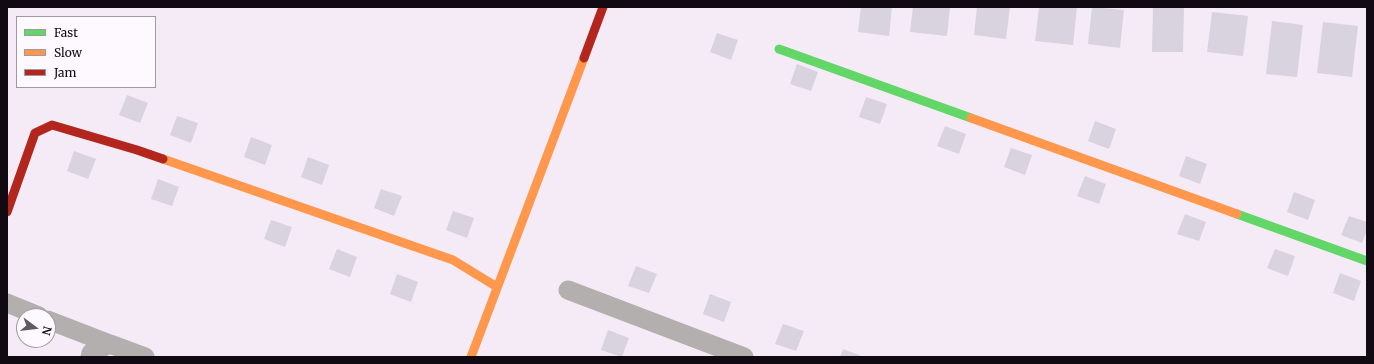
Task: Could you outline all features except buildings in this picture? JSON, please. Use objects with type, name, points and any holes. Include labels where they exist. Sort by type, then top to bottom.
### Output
[{"type":"street","points":[[471,357],[603,7]]},
{"type":"street","points":[[779,49],[1367,260]]},
{"type":"street","points":[[7,212],[35,133],[52,125],[138,150],[453,260],[497,287]]},
{"type":"street","points":[[568,290],[744,357]]},
{"type":"street","points":[[7,303],[19,308]]},
{"type":"street","points":[[56,323],[146,357]]},
{"type":"street","points":[[90,357],[91,353],[110,344]]},
{"type":"traffic: fast","points":[[779,49],[971,118]]},
{"type":"traffic: fast","points":[[1237,214],[1367,261]]},
{"type":"traffic: slow","points":[[471,357],[584,58]]},
{"type":"traffic: slow","points":[[971,118],[1237,214]]},
{"type":"traffic: slow","points":[[163,159],[453,260],[497,287]]},
{"type":"traffic: jam","points":[[584,58],[603,7]]},
{"type":"traffic: jam","points":[[7,212],[35,133],[52,125],[163,159]]}]
